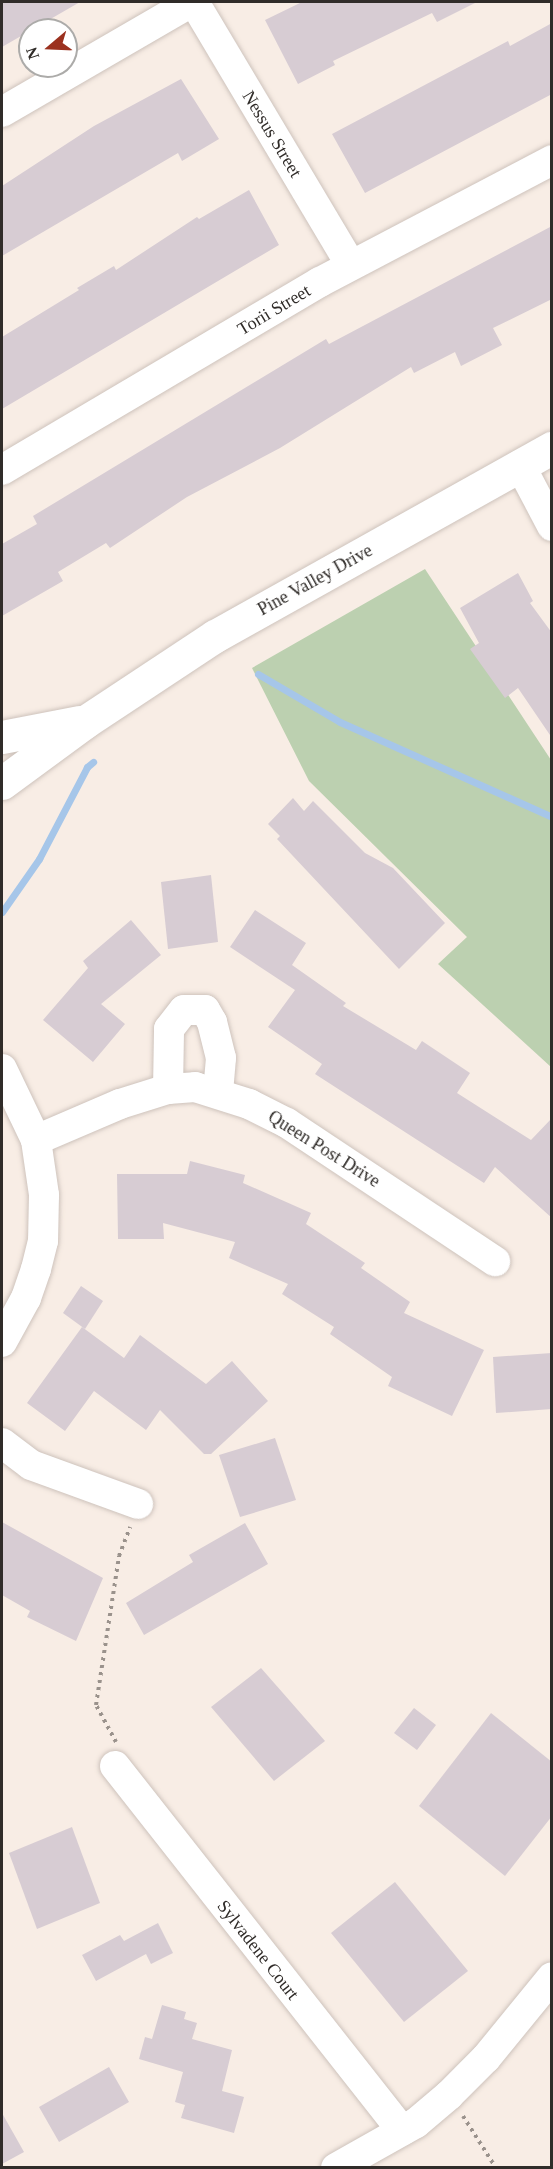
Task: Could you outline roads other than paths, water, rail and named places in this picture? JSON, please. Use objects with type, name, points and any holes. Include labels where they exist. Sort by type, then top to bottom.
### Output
[{"type":"main road","name":"Pine Valley Drive","points":[[2,783],[85,722],[215,636],[552,448]]},
{"type":"main road","name":"Pine Valley Drive","points":[[2,737],[85,722]]},
{"type":"street","points":[[2,112],[193,2]]},
{"type":"street","name":"Nessus Street","points":[[193,2],[351,265]]},
{"type":"street","name":"Torii Street","points":[[2,470],[351,265],[552,160]]},
{"type":"street","points":[[520,465],[552,526]]},
{"type":"street","points":[[168,1089],[169,1029],[184,1010],[205,1010],[212,1022],[221,1058],[218,1093]]},
{"type":"street","points":[[2,1069],[36,1140],[44,1195],[43,1241],[26,1298],[2,1342]]},
{"type":"street","name":"Queen Post Drive","points":[[36,1140],[168,1089],[195,1087],[218,1093],[287,1123],[495,1262]]},
{"type":"street","points":[[2,1443],[31,1465],[138,1504]]},
{"type":"street","name":"Sylvadene Court","points":[[116,1766],[402,2131]]},
{"type":"street","points":[[336,2168],[402,2131],[449,2095],[486,2058],[552,1977]]},
{"type":"waterway","points":[[258,674],[340,722],[552,817]]},
{"type":"waterway","points":[[2,912],[39,859],[87,767],[93,762]]}]
